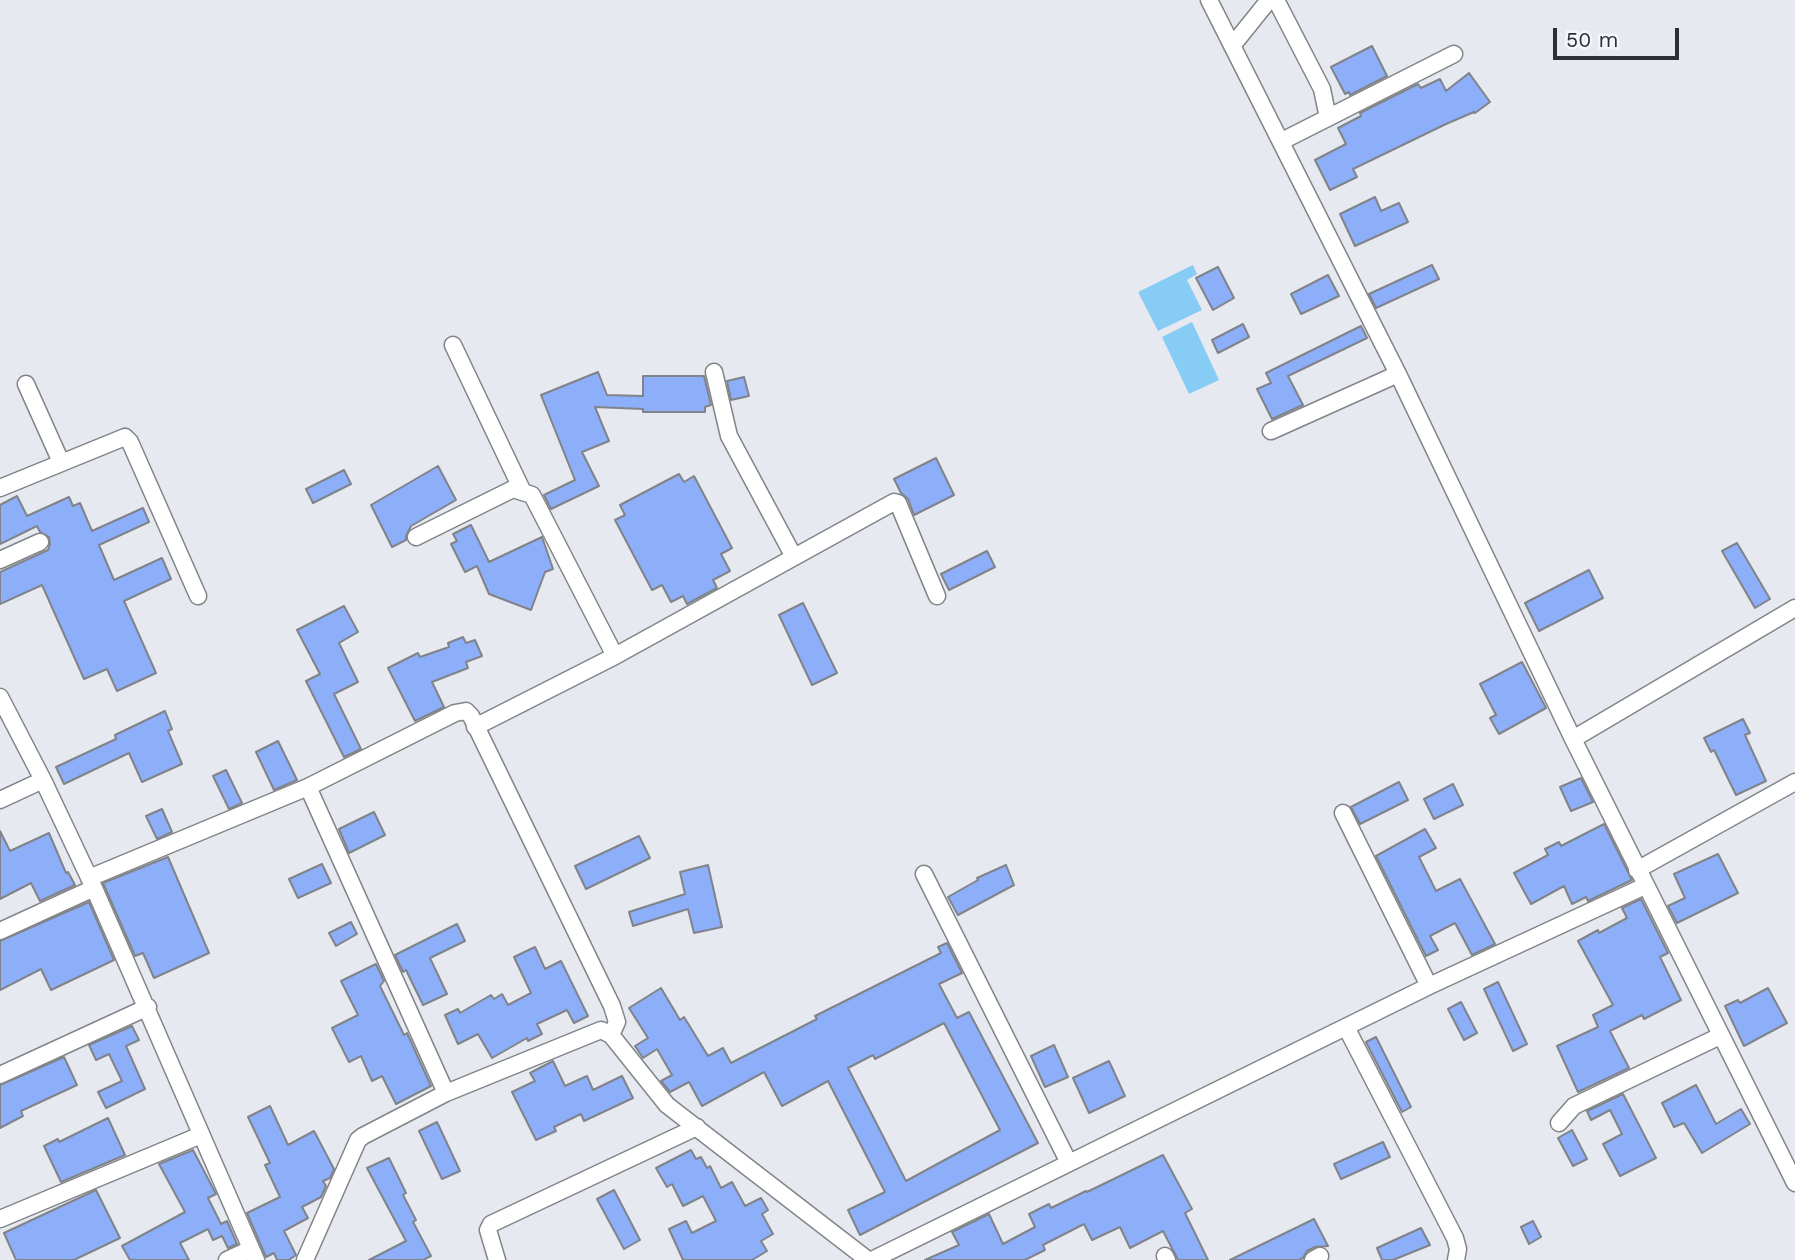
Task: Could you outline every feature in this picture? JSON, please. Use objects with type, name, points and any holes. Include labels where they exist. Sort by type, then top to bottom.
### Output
[{"type":"street","points":[[1209,0],[1398,373],[1573,740],[1795,1183]]},
{"type":"street","points":[[1232,46],[1269,0]]},
{"type":"street","points":[[1276,0],[1322,89],[1328,118]]},
{"type":"street","points":[[1282,141],[1454,54]]},
{"type":"street","points":[[453,345],[522,490]]},
{"type":"street","points":[[714,372],[729,436],[794,557]]},
{"type":"street","points":[[1271,431],[1398,373]]},
{"type":"street","points":[[26,384],[61,462]]},
{"type":"street","points":[[0,488],[120,437],[127,439],[198,596]]},
{"type":"street","points":[[416,537],[513,489],[532,495],[615,656]]},
{"type":"street","points":[[475,727],[615,656],[896,502],[937,596]]},
{"type":"street","points":[[0,560],[40,542]]},
{"type":"street","points":[[1573,740],[1795,608]]},
{"type":"street","points":[[0,697],[92,883],[148,1007],[253,1255],[227,1260]]},
{"type":"street","points":[[0,931],[92,883],[308,788],[455,713],[466,711],[612,1006],[617,1022],[611,1035]]},
{"type":"street","points":[[0,800],[43,780]]},
{"type":"street","points":[[1637,870],[1795,782]]},
{"type":"street","points":[[308,788],[446,1093]]},
{"type":"street","points":[[1343,813],[1429,986]]},
{"type":"street","points":[[924,874],[1069,1163]]},
{"type":"street","points":[[309,1258],[358,1140],[446,1093],[601,1030],[611,1035],[667,1105],[870,1260],[1429,986],[1645,886]]},
{"type":"street","points":[[0,1074],[148,1007]]},
{"type":"street","points":[[1346,1027],[1455,1238],[1458,1248],[1456,1260]]},
{"type":"street","points":[[1559,1123],[1574,1106],[1720,1036]]},
{"type":"street","points":[[497,1260],[488,1230],[491,1224],[697,1128]]},
{"type":"street","points":[[0,1219],[201,1135]]},
{"type":"water","points":[[1193,265],[1197,274],[1187,280],[1202,310],[1158,331],[1138,292]]},
{"type":"water","points":[[1192,322],[1219,380],[1189,394],[1162,337]]},
{"type":"building","points":[[1372,46],[1387,76],[1350,95],[1349,92],[1345,94],[1331,67]]},
{"type":"building","points":[[1469,73],[1490,102],[1475,113],[1446,124],[1353,169],[1357,177],[1330,190],[1315,160],[1346,144],[1338,128],[1361,116],[1360,113],[1418,84],[1421,88],[1440,79],[1446,91]]},
{"type":"building","points":[[1375,197],[1381,211],[1399,203],[1408,222],[1355,246],[1340,214]]},
{"type":"building","points":[[1432,265],[1439,279],[1376,308],[1369,294]]},
{"type":"building","points":[[1218,267],[1234,298],[1213,310],[1196,278]]},
{"type":"building","points":[[1328,275],[1339,296],[1301,314],[1291,294]]},
{"type":"building","points":[[1243,324],[1249,337],[1218,353],[1212,340]]},
{"type":"building","points":[[1361,326],[1367,338],[1288,376],[1303,405],[1272,419],[1257,389],[1271,383],[1266,373]]},
{"type":"building","points":[[598,372],[607,395],[643,396],[643,376],[704,376],[711,405],[705,407],[705,412],[643,412],[643,409],[595,407],[609,441],[582,452],[599,486],[551,509],[544,495],[575,480],[541,395]]},
{"type":"building","points":[[744,377],[749,396],[731,400],[727,381]]},
{"type":"building","points":[[936,458],[954,495],[914,515],[908,499],[901,493],[894,479]]},
{"type":"building","points":[[438,466],[456,500],[411,526],[406,540],[392,547],[371,505]]},
{"type":"building","points":[[344,470],[351,484],[313,503],[306,489]]},
{"type":"building","points":[[679,474],[684,482],[694,476],[732,548],[721,554],[730,571],[713,580],[717,588],[687,604],[683,596],[671,602],[662,585],[652,590],[615,520],[625,515],[620,505]]},
{"type":"building","points":[[17,496],[27,516],[69,497],[73,506],[80,503],[92,531],[143,508],[149,522],[99,545],[114,580],[162,558],[171,579],[124,601],[156,673],[117,691],[107,669],[84,679],[42,585],[0,604],[0,572],[48,550],[50,544],[49,537],[40,532],[37,526],[0,544],[0,505]]},
{"type":"building","points":[[471,525],[489,562],[542,537],[553,569],[545,572],[531,610],[489,594],[477,566],[465,572],[451,544],[457,541],[453,534]]},
{"type":"building","points":[[1737,543],[1770,599],[1755,608],[1722,551]]},
{"type":"building","points":[[987,551],[995,567],[949,590],[941,574]]},
{"type":"building","points":[[1589,570],[1603,598],[1539,631],[1525,603]]},
{"type":"building","points":[[803,603],[837,673],[812,685],[779,615]]},
{"type":"building","points":[[344,606],[358,632],[339,643],[358,682],[334,694],[361,749],[344,757],[306,681],[320,674],[297,630]]},
{"type":"building","points":[[463,637],[466,643],[475,640],[482,656],[466,662],[468,668],[432,682],[444,707],[415,721],[388,668],[418,653],[420,657],[449,647],[448,643]]},
{"type":"building","points":[[1522,662],[1546,708],[1499,734],[1490,718],[1496,715],[1480,684]]},
{"type":"building","points":[[165,711],[172,729],[168,731],[182,764],[142,782],[129,753],[64,784],[56,767],[116,739],[115,735]]},
{"type":"building","points":[[1743,719],[1750,733],[1745,735],[1766,781],[1736,795],[1714,750],[1711,752],[1704,738]]},
{"type":"building","points":[[278,741],[297,780],[274,790],[256,752]]},
{"type":"building","points":[[226,770],[242,803],[229,809],[213,776]]},
{"type":"building","points":[[1581,778],[1593,802],[1571,811],[1560,787]]},
{"type":"building","points":[[1399,782],[1408,800],[1360,824],[1351,807]]},
{"type":"building","points":[[1453,784],[1463,805],[1434,819],[1424,799]]},
{"type":"building","points":[[162,809],[172,832],[157,839],[146,816]]},
{"type":"building","points":[[374,812],[385,835],[349,853],[339,829]]},
{"type":"building","points":[[1604,824],[1632,880],[1588,901],[1586,897],[1572,904],[1564,886],[1531,904],[1514,873],[1548,855],[1545,849],[1559,842],[1561,846]]},
{"type":"building","points":[[1425,829],[1436,848],[1419,857],[1436,891],[1460,879],[1495,944],[1472,955],[1455,923],[1430,936],[1438,950],[1426,956],[1376,856]]},
{"type":"building","points":[[0,831],[10,851],[49,833],[66,873],[68,872],[75,885],[40,901],[31,883],[0,899]]},
{"type":"building","points":[[639,836],[650,858],[586,889],[575,866]]},
{"type":"building","points":[[1718,854],[1738,893],[1677,923],[1668,906],[1685,898],[1674,874]]},
{"type":"building","points":[[168,857],[209,953],[154,978],[143,953],[135,956],[103,883]]},
{"type":"building","points":[[322,864],[331,883],[298,898],[289,879]]},
{"type":"building","points":[[708,865],[722,927],[694,933],[688,909],[633,926],[629,912],[685,894],[680,872]]},
{"type":"building","points":[[1006,865],[1014,885],[958,915],[948,897],[978,880],[977,878]]},
{"type":"building","points":[[1641,899],[1668,953],[1660,957],[1681,1000],[1644,1019],[1642,1015],[1610,1031],[1629,1068],[1578,1092],[1557,1046],[1598,1027],[1593,1015],[1613,1005],[1578,941],[1627,918],[1622,908]]},
{"type":"building","points":[[89,902],[114,960],[51,990],[41,969],[0,990],[0,941]]},
{"type":"building","points":[[351,922],[357,934],[336,946],[329,933]]},
{"type":"building","points":[[457,924],[465,941],[430,958],[447,994],[423,1005],[406,970],[403,972],[395,955]]},
{"type":"building","points":[[947,943],[962,973],[939,984],[957,1018],[969,1012],[1038,1143],[860,1235],[848,1210],[885,1192],[828,1081],[782,1106],[764,1072],[702,1106],[689,1082],[670,1092],[661,1081],[672,1075],[657,1049],[643,1058],[635,1046],[648,1038],[629,1008],[661,988],[680,1020],[684,1017],[708,1056],[723,1048],[731,1063],[817,1019],[815,1016],[941,953],[938,947]],"holes":[[[944,1023],[1000,1130],[906,1181],[848,1068],[873,1055],[875,1059]]]},
{"type":"building","points":[[535,947],[545,969],[561,961],[588,1016],[574,1023],[567,1010],[537,1024],[542,1034],[528,1041],[527,1038],[492,1058],[478,1034],[458,1044],[445,1015],[458,1009],[460,1013],[491,995],[494,999],[502,994],[508,1005],[531,993],[514,957]]},
{"type":"building","points":[[376,964],[384,981],[380,986],[404,1035],[407,1033],[431,1086],[396,1104],[382,1076],[372,1081],[361,1056],[349,1062],[332,1028],[358,1015],[341,981]]},
{"type":"building","points":[[1498,982],[1527,1044],[1513,1051],[1484,989]]},
{"type":"building","points":[[1768,988],[1787,1023],[1744,1046],[1725,1006],[1738,1000],[1740,1003]]},
{"type":"building","points":[[1461,1002],[1477,1033],[1464,1040],[1448,1009]]},
{"type":"building","points":[[132,1026],[139,1040],[126,1046],[145,1089],[106,1108],[98,1092],[122,1081],[109,1054],[96,1060],[89,1045]]},
{"type":"building","points":[[1376,1037],[1411,1107],[1402,1112],[1366,1042]]},
{"type":"building","points":[[1054,1045],[1068,1077],[1045,1087],[1031,1056]]},
{"type":"building","points":[[64,1057],[77,1085],[21,1111],[23,1116],[0,1128],[0,1085]]},
{"type":"building","points":[[553,1061],[565,1086],[587,1076],[593,1090],[622,1076],[633,1098],[584,1121],[581,1114],[554,1127],[556,1131],[536,1140],[512,1092],[535,1081],[530,1073]]},
{"type":"building","points":[[1109,1061],[1125,1096],[1089,1113],[1073,1078]]},
{"type":"building","points":[[1696,1085],[1716,1124],[1741,1109],[1750,1124],[1702,1153],[1684,1123],[1674,1127],[1662,1103]]},
{"type":"building","points":[[1623,1094],[1656,1158],[1620,1176],[1603,1144],[1622,1134],[1610,1110],[1591,1120],[1587,1111]]},
{"type":"building","points":[[270,1106],[288,1145],[314,1131],[334,1169],[330,1178],[323,1181],[326,1186],[321,1197],[302,1207],[308,1218],[284,1231],[296,1255],[289,1260],[277,1260],[274,1253],[266,1257],[247,1213],[280,1197],[265,1165],[270,1163],[248,1117]]},
{"type":"building","points":[[108,1118],[125,1155],[61,1182],[44,1146],[58,1139],[59,1142]]},
{"type":"building","points":[[437,1122],[460,1171],[442,1179],[419,1131]]},
{"type":"building","points":[[1572,1130],[1587,1159],[1573,1166],[1558,1138]]},
{"type":"building","points":[[1383,1142],[1390,1157],[1341,1179],[1334,1164]]},
{"type":"building","points":[[193,1150],[216,1194],[208,1198],[221,1224],[227,1221],[237,1244],[228,1248],[222,1236],[213,1240],[208,1229],[180,1243],[189,1260],[130,1260],[122,1246],[185,1212],[159,1164]]},
{"type":"building","points":[[691,1150],[696,1159],[701,1157],[707,1168],[710,1166],[721,1188],[732,1182],[745,1206],[761,1198],[768,1210],[762,1214],[773,1234],[761,1241],[767,1251],[752,1260],[683,1260],[669,1229],[686,1221],[692,1233],[716,1221],[703,1196],[683,1206],[672,1184],[667,1187],[656,1168]]},
{"type":"building","points":[[1163,1155],[1192,1209],[1185,1213],[1208,1260],[1178,1260],[1163,1231],[1130,1248],[1120,1227],[1092,1240],[1084,1224],[1043,1245],[1045,1250],[1025,1260],[925,1260],[959,1245],[952,1232],[989,1214],[1003,1244],[1035,1227],[1029,1214],[1049,1204],[1051,1208]]},
{"type":"building","points":[[389,1158],[406,1193],[403,1195],[416,1220],[413,1222],[431,1256],[423,1260],[369,1260],[406,1241],[367,1168]]},
{"type":"building","points":[[96,1190],[120,1238],[74,1260],[16,1260],[4,1233]]},
{"type":"building","points":[[614,1190],[640,1240],[624,1249],[597,1199]]},
{"type":"building","points":[[1314,1219],[1328,1246],[1315,1247],[1299,1260],[1230,1260]]},
{"type":"building","points":[[1533,1221],[1541,1237],[1529,1244],[1521,1227]]},
{"type":"building","points":[[1421,1228],[1430,1245],[1393,1260],[1382,1260],[1377,1248]]}]
